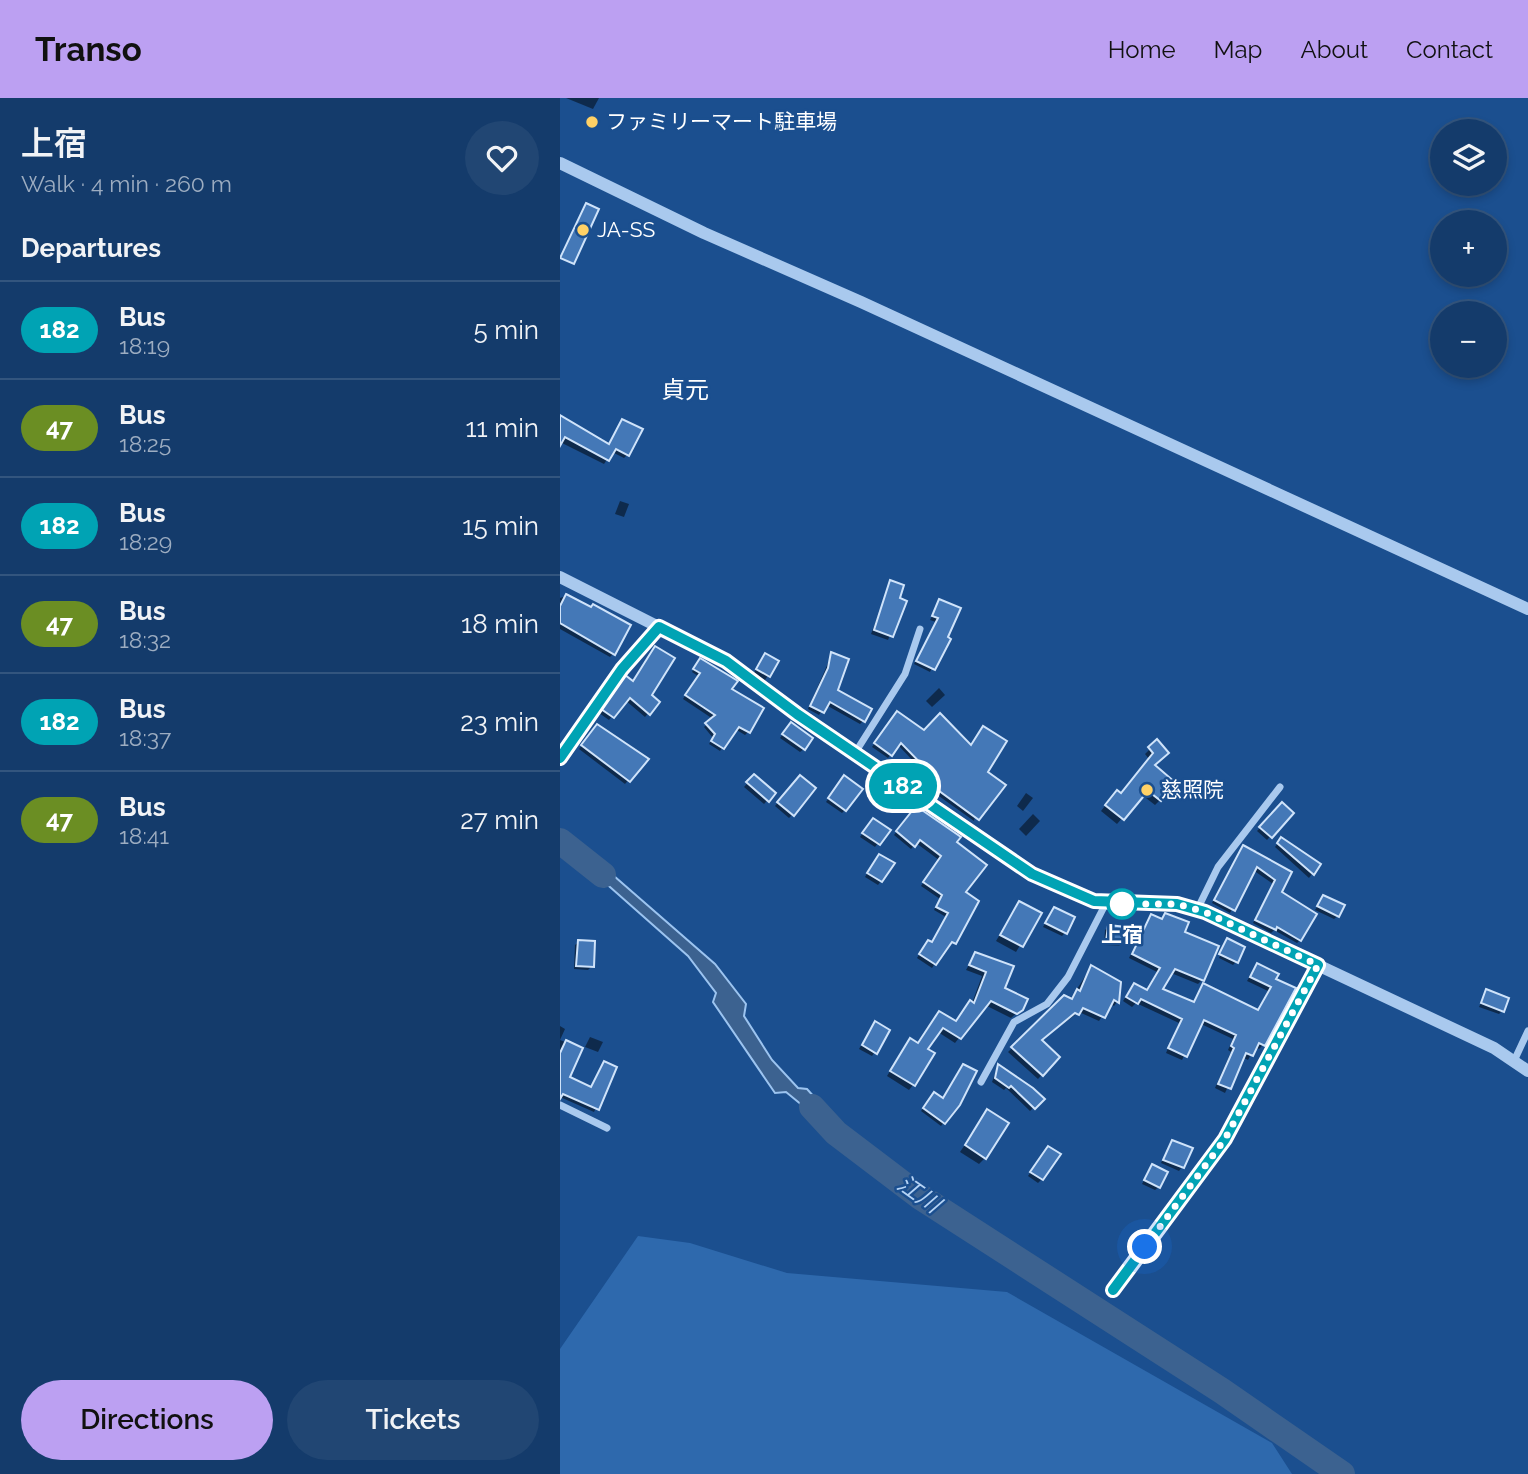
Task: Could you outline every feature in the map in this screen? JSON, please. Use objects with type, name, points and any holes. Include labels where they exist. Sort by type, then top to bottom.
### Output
[{"type":"street","points":[[560,163],[704,233],[861,302],[1528,608]]},
{"type":"street","points":[[560,577],[726,661],[1032,874],[1066,891],[1106,903],[1177,904],[1197,910],[1494,1048],[1528,1071]]},
{"type":"street","points":[[560,758],[622,669],[659,627]]},
{"type":"street","points":[[855,753],[905,674],[920,629]]},
{"type":"street","points":[[1197,910],[1217,867],[1280,788]]},
{"type":"street","points":[[981,1082],[1006,1032],[1014,1022],[1046,1004],[1068,977],[1106,903]]},
{"type":"street","points":[[1113,1290],[1225,1139],[1318,965]]},
{"type":"street","points":[[1514,1061],[1528,1031]]},
{"type":"street","points":[[560,1105],[607,1128]]},
{"type":"shaded area","points":[[583,849],[715,964],[746,1004],[744,1016],[772,1060],[798,1088],[807,1089],[834,1119],[832,1124],[836,1133],[786,1092],[775,1093],[713,1002],[716,993],[688,956],[576,857],[575,853]]},
{"type":"shaded area","points":[[638,1236],[690,1243],[787,1273],[1007,1292],[1272,1443],[1292,1474],[560,1474],[560,1349]]},
{"type":"building","points":[[586,203],[599,209],[574,264],[560,258]]},
{"type":"building","points":[[560,415],[609,444],[622,419],[643,429],[629,456],[616,449],[609,461],[565,437],[560,446]]},
{"type":"building","points":[[890,580],[904,585],[900,598],[907,601],[893,637],[874,630]]},
{"type":"building","points":[[566,594],[591,607],[593,604],[631,625],[615,655],[560,623],[560,606]]},
{"type":"building","points":[[939,599],[961,608],[948,637],[951,639],[935,670],[916,661],[938,618],[932,616]]},
{"type":"building","points":[[655,646],[675,658],[652,695],[660,702],[650,715],[630,698],[614,718],[601,709],[625,675],[633,681]]},
{"type":"building","points":[[831,652],[849,659],[838,690],[872,709],[865,722],[830,702],[824,713],[810,706],[828,668]]},
{"type":"building","points":[[765,653],[779,661],[770,677],[756,669]]},
{"type":"building","points":[[700,658],[738,681],[732,689],[764,708],[750,733],[739,727],[724,749],[711,741],[715,734],[705,723],[715,715],[685,695],[700,673],[693,669]]},
{"type":"building","points":[[897,711],[924,730],[940,713],[971,745],[983,726],[1007,741],[988,772],[1006,785],[979,820],[931,785],[936,779],[901,743],[892,756],[874,743]]},
{"type":"building","points":[[791,722],[813,738],[805,750],[782,734]]},
{"type":"building","points":[[597,724],[649,759],[630,782],[581,745]]},
{"type":"building","name":"慈照院","points":[[1157,739],[1169,753],[1155,765],[1176,783],[1161,801],[1148,791],[1124,820],[1105,805],[1117,790],[1121,793],[1153,753],[1148,747]]},
{"type":"building","points":[[754,774],[776,793],[769,802],[746,782]]},
{"type":"building","points":[[800,775],[816,788],[794,816],[777,802]]},
{"type":"building","points":[[844,775],[863,789],[846,811],[828,798]]},
{"type":"building","points":[[1282,802],[1294,813],[1272,838],[1259,827]]},
{"type":"building","points":[[916,806],[961,837],[957,842],[987,865],[966,892],[979,901],[956,944],[952,942],[936,965],[919,954],[928,940],[932,942],[948,913],[936,907],[942,895],[923,882],[941,856],[920,840],[915,847],[896,831]]},
{"type":"building","points":[[873,818],[891,830],[880,845],[862,833]]},
{"type":"building","points":[[1281,837],[1321,864],[1314,875],[1277,843]]},
{"type":"building","points":[[1243,845],[1292,872],[1282,892],[1317,914],[1301,941],[1277,927],[1276,930],[1255,920],[1275,880],[1257,867],[1235,911],[1214,900]]},
{"type":"building","points":[[879,854],[895,863],[882,882],[867,873]]},
{"type":"building","points":[[1323,895],[1345,905],[1339,917],[1317,906]]},
{"type":"building","points":[[1019,901],[1042,913],[1023,947],[1000,935]]},
{"type":"building","points":[[1054,907],[1075,917],[1067,934],[1045,923]]},
{"type":"building","points":[[1165,913],[1189,922],[1185,932],[1219,946],[1204,981],[1175,969],[1163,989],[1194,1002],[1203,983],[1258,1010],[1271,987],[1250,977],[1257,963],[1279,974],[1276,979],[1296,988],[1265,1046],[1259,1043],[1253,1056],[1246,1053],[1231,1089],[1218,1084],[1234,1048],[1231,1046],[1236,1035],[1204,1020],[1187,1057],[1168,1048],[1182,1019],[1141,999],[1138,1004],[1126,997],[1134,983],[1147,990],[1160,968],[1132,954],[1151,914],[1162,919]]},
{"type":"building","points":[[1108,925],[1126,927],[1125,943],[1106,942]]},
{"type":"building","points":[[1227,938],[1245,947],[1238,963],[1219,954]]},
{"type":"building","points":[[578,940],[595,941],[594,967],[576,966]]},
{"type":"building","points":[[975,952],[1014,966],[1005,988],[1028,999],[1023,1010],[1017,1014],[991,1001],[961,1039],[943,1028],[928,1049],[935,1053],[915,1086],[890,1071],[910,1038],[918,1043],[939,1011],[956,1021],[970,1000],[974,1003],[986,972],[969,965]]},
{"type":"building","points":[[1091,965],[1121,982],[1119,1003],[1114,1000],[1105,1018],[1083,1008],[1079,1015],[1075,1013],[1042,1040],[1060,1057],[1043,1076],[1011,1047],[1064,995],[1072,999],[1077,989],[1080,991]]},
{"type":"building","points":[[1486,989],[1509,998],[1504,1012],[1481,1003]]},
{"type":"building","points":[[875,1021],[890,1030],[877,1054],[862,1045]]},
{"type":"building","points":[[566,1040],[583,1048],[570,1077],[591,1087],[604,1061],[617,1067],[599,1110],[563,1094],[560,1099],[560,1053]]},
{"type":"building","points":[[963,1064],[977,1071],[960,1105],[945,1124],[923,1108],[934,1092],[943,1098]]},
{"type":"building","points":[[998,1064],[1045,1099],[1035,1109],[1011,1086],[1009,1088],[995,1078]]},
{"type":"building","points":[[987,1109],[1009,1123],[986,1159],[965,1145]]},
{"type":"building","points":[[1172,1140],[1193,1148],[1184,1168],[1163,1160]]},
{"type":"building","points":[[1048,1146],[1061,1154],[1043,1180],[1030,1172]]},
{"type":"building","points":[[1152,1164],[1168,1172],[1160,1188],[1144,1180]]},
{"type":"waterway","name":"江川","points":[[560,841],[603,875]]},
{"type":"waterway","name":"江川","points":[[812,1107],[836,1133],[919,1196],[1222,1391],[1342,1474]]},
{"type":"bus line","name":"182","points":[[560,758],[622,669],[659,627],[726,661],[797,714],[1032,874],[1094,901],[1115,904],[1177,904],[1205,912],[1318,965],[1225,1139],[1113,1290]]},
{"type":"place","name":"ファミリーマート駐車場","points":[[592,122]]},
{"type":"place","name":"JA-SS","points":[[583,230]]},
{"type":"place","name":"慈照院","points":[[1147,790]]},
{"type":"place","name":"上宿","points":[[1122,904]]},
{"type":"district","name":"貞元","points":[[685,390]]},
{"type":"route","points":[[1122,904],[1115,904],[1177,904],[1205,912],[1318,965],[1225,1139],[1145,1247]]}]
